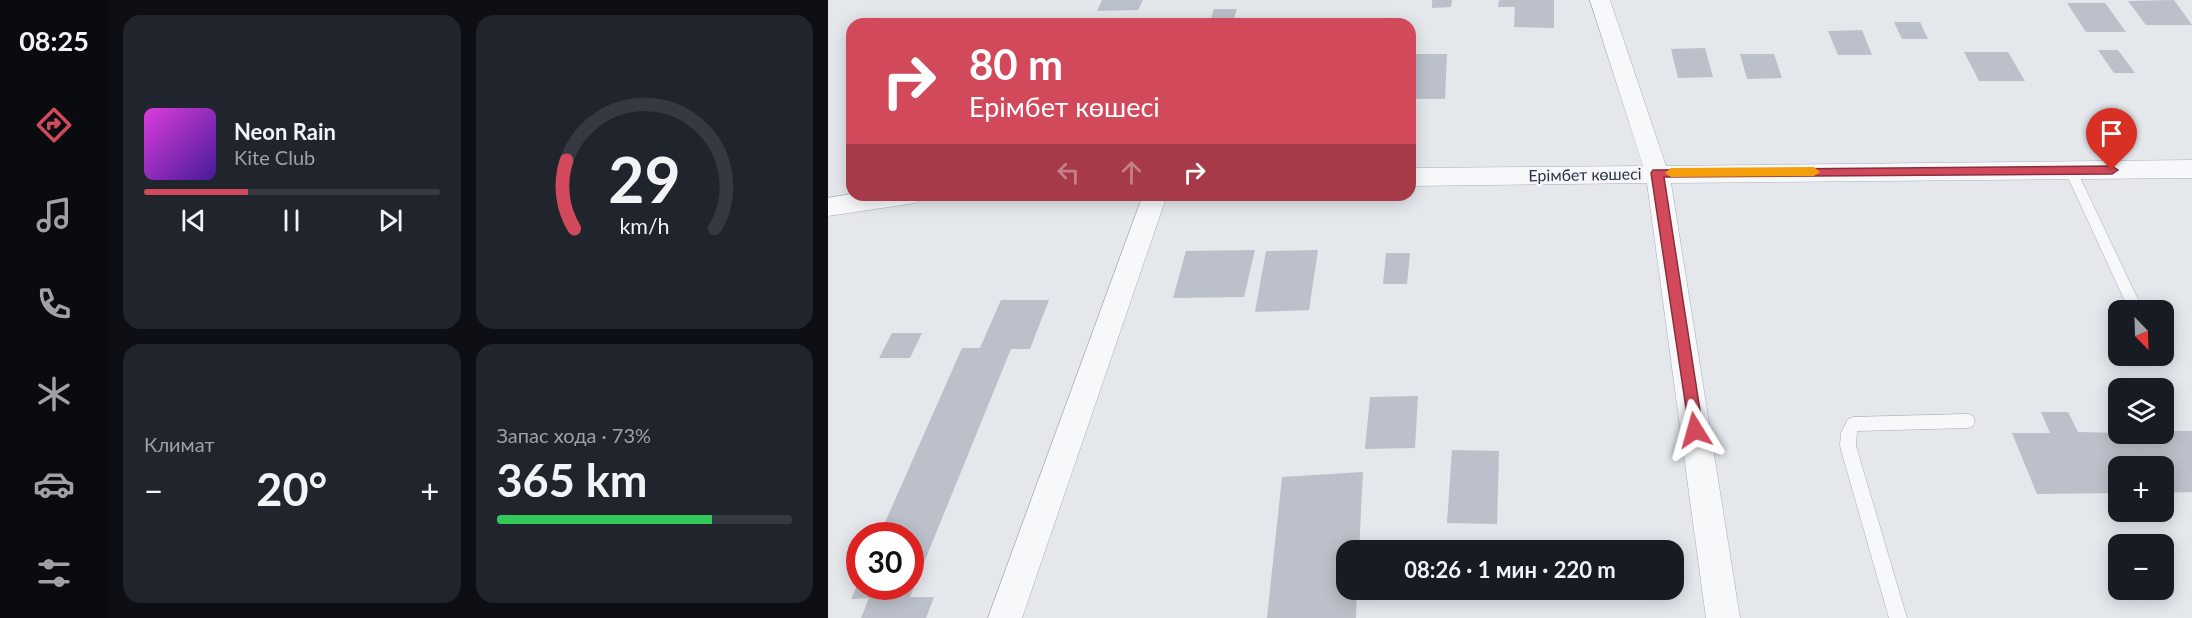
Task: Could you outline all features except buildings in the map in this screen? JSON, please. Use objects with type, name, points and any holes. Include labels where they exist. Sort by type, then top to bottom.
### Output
[{"type":"street","points":[[1600,0],[1657,173],[1723,618]]},
{"type":"street","name":"Ерімбет көшесі","points":[[1416,177],[2192,169]]},
{"type":"street","points":[[828,207],[868,201]]},
{"type":"street","points":[[1005,618],[1153,201]]},
{"type":"lane","points":[[2072,171],[2131,300]]},
{"type":"lane","points":[[1898,618],[1848,446],[1848,433],[1853,424],[1968,422]]},
{"type":"slow traffic","points":[[1671,173],[1814,172]]},
{"type":"route","points":[[1695,430],[1657,173],[2112,170]]}]
